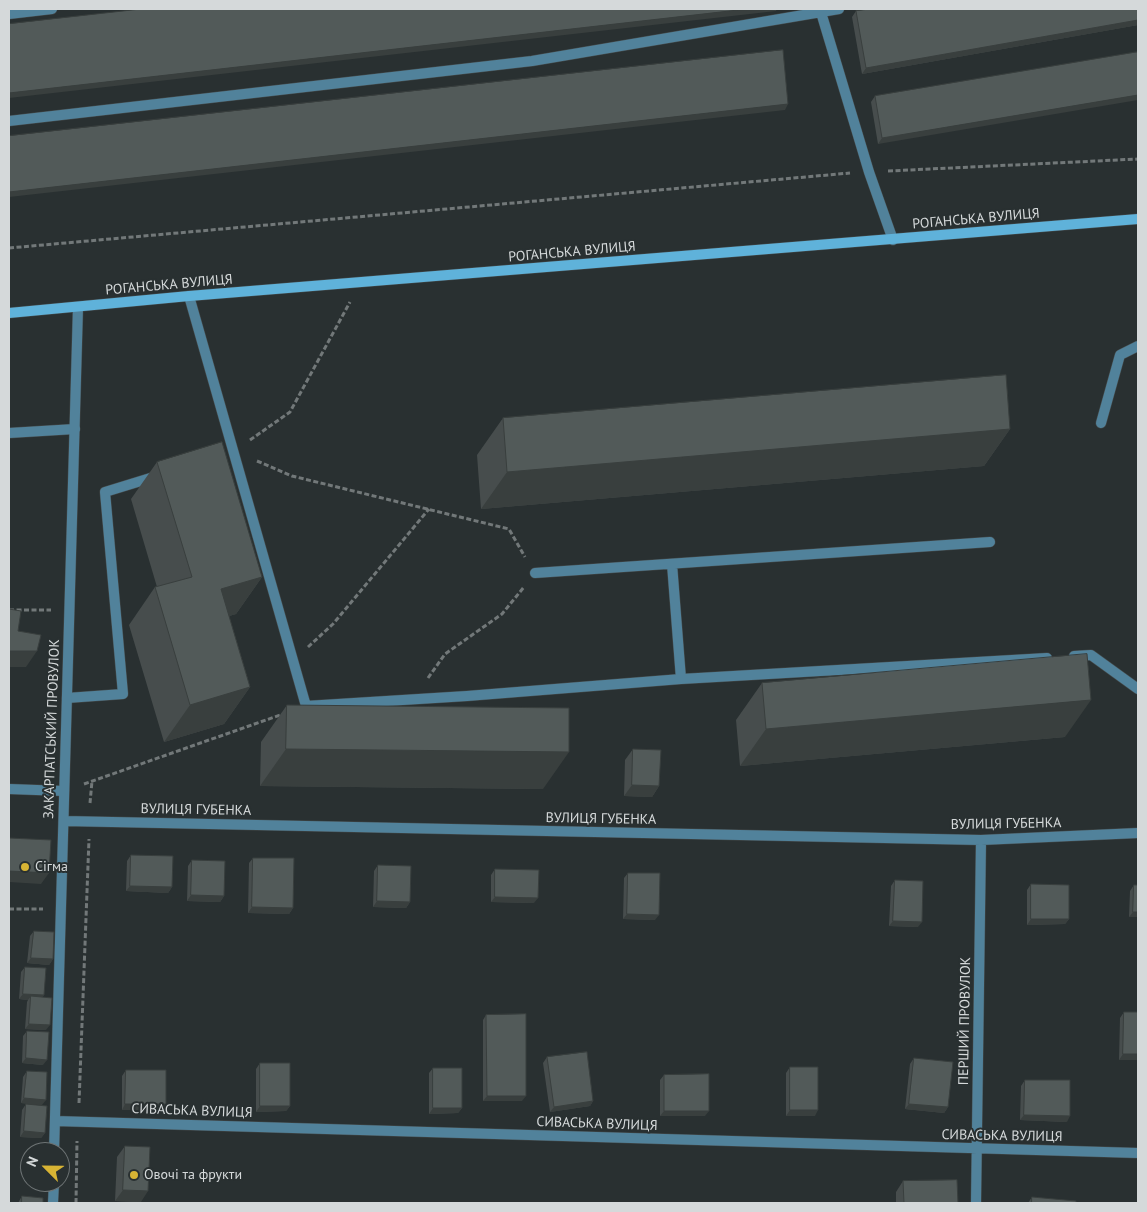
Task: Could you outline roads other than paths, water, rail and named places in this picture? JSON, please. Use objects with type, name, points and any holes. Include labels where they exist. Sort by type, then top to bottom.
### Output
[{"type":"main road","name":"РОГАНСЬКА ВУЛИЦЯ","points":[[9,313],[189,296],[1138,219]]},
{"type":"street","points":[[9,14],[52,9]]},
{"type":"street","points":[[9,121],[532,61],[821,10],[839,9]]},
{"type":"street","points":[[821,10],[869,172],[893,240]]},
{"type":"street","points":[[189,296],[229,453],[306,706],[681,679],[1091,655],[1138,689]]},
{"type":"street","name":"ЗАКАРПАТСЬКИЙ ПРОВУЛОК","points":[[54,1142],[78,306]]},
{"type":"street","points":[[1101,423],[1120,355],[1138,346]]},
{"type":"street","points":[[9,433],[75,429]]},
{"type":"street","points":[[67,698],[123,694],[105,492],[169,472]]},
{"type":"street","points":[[535,573],[990,542]]},
{"type":"street","points":[[672,564],[681,679]]},
{"type":"street","points":[[9,789],[64,790]]},
{"type":"street","name":"ВУЛИЦЯ ГУБЕНКА","points":[[64,821],[981,840],[1138,833]]},
{"type":"street","name":"ПЕРШИЙ ПРОВУЛОК","points":[[976,1203],[981,840]]},
{"type":"street","name":"СИВАСЬКА ВУЛИЦЯ","points":[[55,1120],[977,1149],[1138,1152]]},
{"type":"place","name":"Сігма","points":[[25,867]]},
{"type":"place","name":"Овочі та фрукти","points":[[134,1175]]}]
